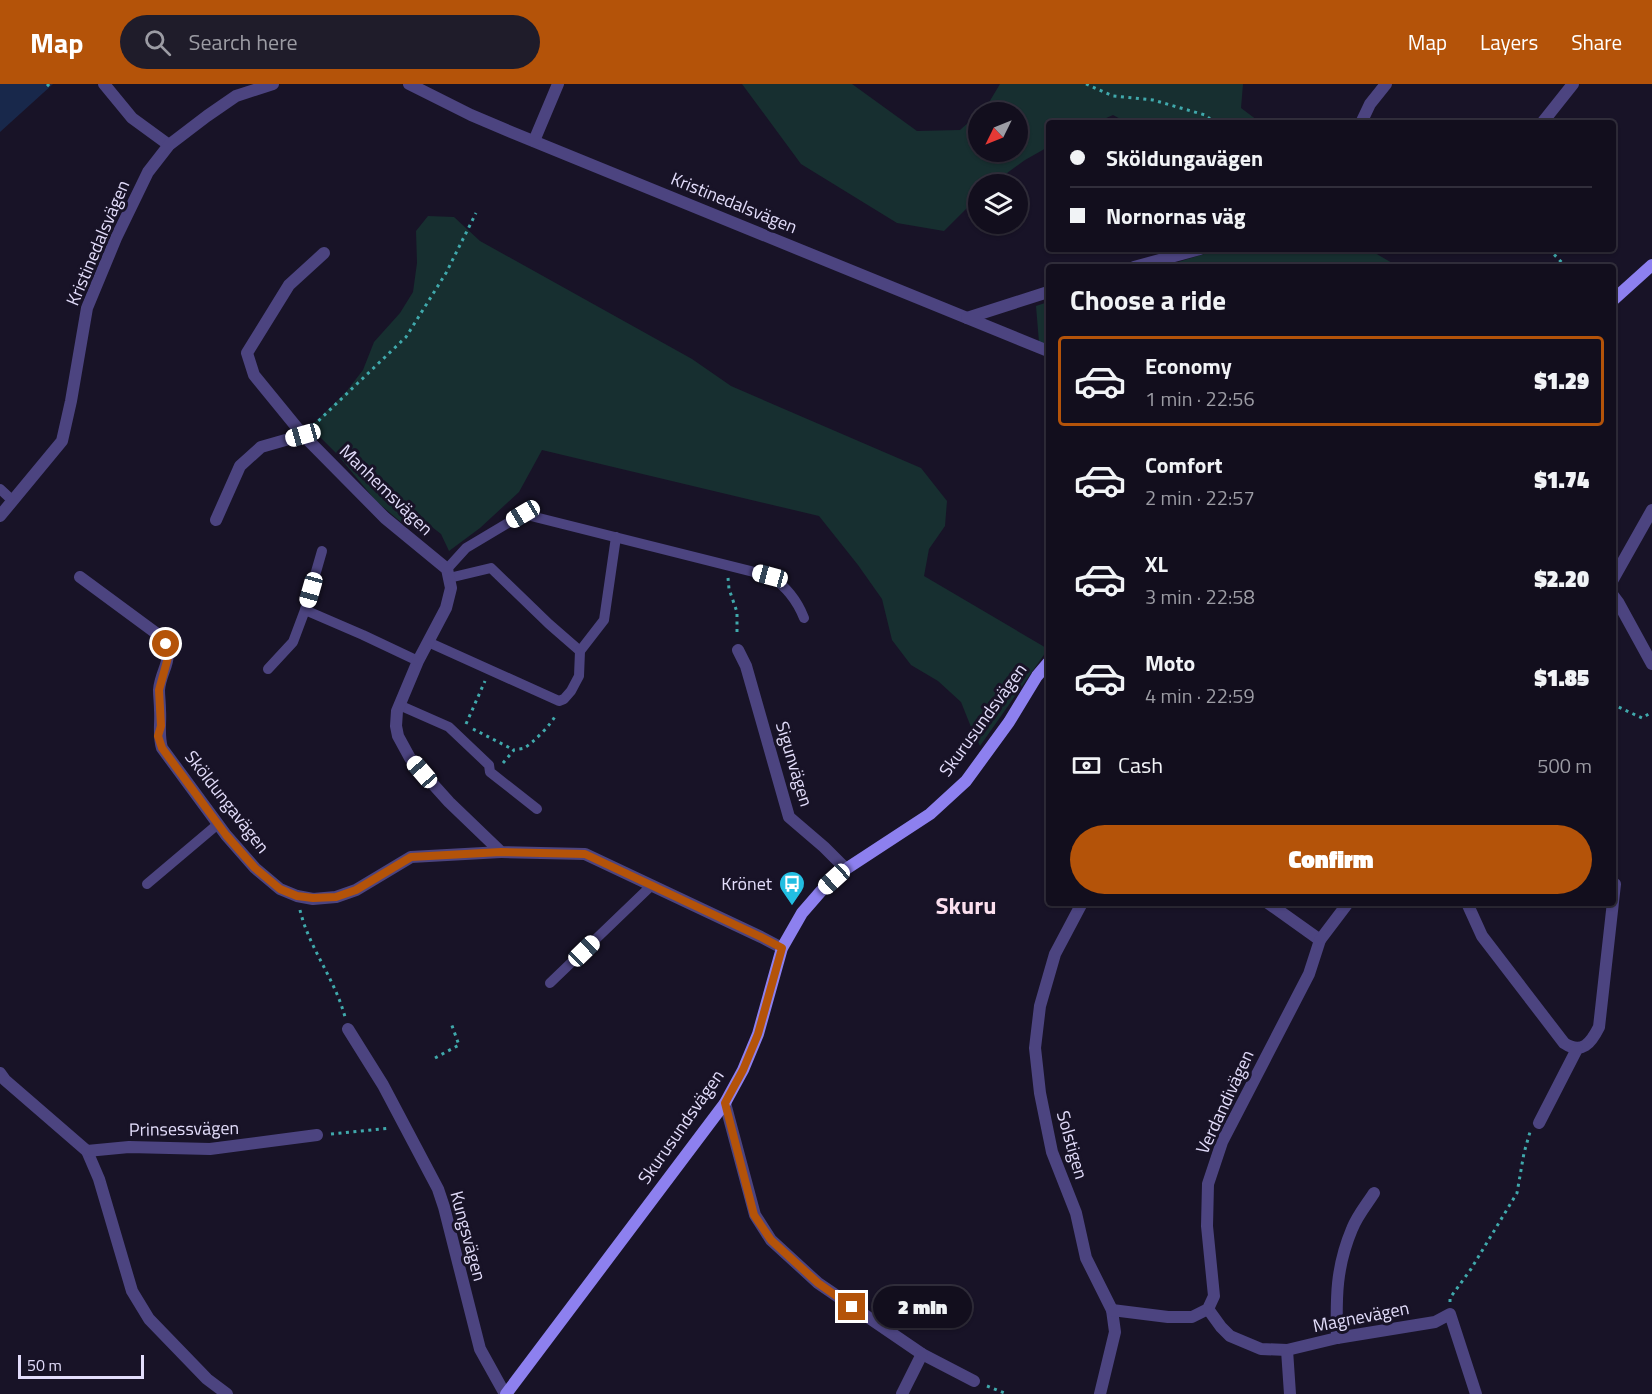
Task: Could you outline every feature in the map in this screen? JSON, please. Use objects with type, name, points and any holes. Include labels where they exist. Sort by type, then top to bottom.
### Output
[{"type":"street","points":[[104,84],[132,118],[169,146]]},
{"type":"street","name":"Kristinedalsvägen","points":[[0,516],[62,441],[87,308],[116,238],[148,172],[169,146],[207,116],[236,96],[273,84]]},
{"type":"street","name":"Kristinedalsvägen","points":[[409,84],[471,115],[1046,350]]},
{"type":"street","points":[[534,141],[558,84]]},
{"type":"street","points":[[1362,120],[1370,104],[1386,84]]},
{"type":"street","points":[[1544,120],[1573,84]]},
{"type":"street","points":[[1145,264],[1189,252]]},
{"type":"street","name":"Manhemsvägen","points":[[324,253],[290,285],[247,353],[254,375],[303,435],[385,518],[448,573]]},
{"type":"street","points":[[1616,297],[1652,265]]},
{"type":"street","points":[[967,318],[1046,293]]},
{"type":"street","points":[[216,520],[240,466],[261,447],[303,435]]},
{"type":"street","points":[[1616,573],[1652,510]]},
{"type":"street","points":[[448,573],[451,588],[446,608],[418,661],[399,705],[396,726],[398,736],[410,758],[449,802],[501,852],[585,854],[782,948]]},
{"type":"street","name":"Sköldungavägen","points":[[80,577],[160,636],[166,644],[169,654],[159,690],[161,726],[158,736],[162,748],[218,824],[255,868],[280,889],[297,896],[336,897],[356,890],[411,857],[501,852]]},
{"type":"street","points":[[1616,599],[1652,664]]},
{"type":"street","name":"Sigunvägen","points":[[738,650],[746,666],[789,817],[846,868]]},
{"type":"street","name":"Skurusundsvägen","points":[[505,1394],[725,1103],[743,1070],[758,1034],[782,948],[802,913],[846,868],[930,814],[966,781],[1046,665]]},
{"type":"street","name":"Solstigen","points":[[1080,906],[1055,954],[1040,1006],[1035,1048],[1040,1093],[1052,1152],[1076,1213],[1086,1258],[1112,1311],[1115,1332],[1100,1394]]},
{"type":"street","points":[[1272,906],[1320,940]]},
{"type":"street","name":"Verdandivägen","points":[[1208,1309],[1214,1296],[1207,1226],[1208,1184],[1222,1142],[1309,974],[1320,940],[1346,906]]},
{"type":"street","points":[[1468,906],[1482,936],[1520,988],[1564,1043],[1570,1048],[1577,1049],[1589,1042],[1599,1027],[1613,906]]},
{"type":"street","name":"Kungsvägen","points":[[348,1029],[406,1125],[438,1189],[480,1349],[505,1394]]},
{"type":"street","points":[[1535,1125],[1577,1049]]},
{"type":"street","points":[[0,1073],[5,1080],[87,1151],[99,1179],[132,1291],[149,1319],[207,1379],[227,1394]]},
{"type":"street","points":[[725,1103],[754,1215],[771,1240],[818,1283],[922,1354],[974,1381]]},
{"type":"street","name":"Prinsessvägen","points":[[87,1151],[129,1147],[210,1149],[317,1135]]},
{"type":"street","points":[[1337,1338],[1336,1297],[1339,1266],[1353,1227],[1374,1193]]},
{"type":"street","points":[[1112,1311],[1192,1317],[1208,1309]]},
{"type":"street","name":"Magnevägen","points":[[1208,1309],[1230,1336],[1261,1349],[1287,1350],[1337,1338],[1435,1322],[1450,1314]]},
{"type":"street","points":[[1450,1314],[1476,1394]]},
{"type":"street","points":[[1287,1350],[1290,1394]]},
{"type":"street","points":[[902,1394],[922,1354]]},
{"type":"lane","points":[[0,489],[13,501]]},
{"type":"lane","points":[[448,573],[466,548],[523,514],[770,576],[784,585],[799,604],[804,618]]},
{"type":"lane","points":[[428,642],[560,701],[571,691],[579,676],[580,651],[604,620],[616,537]]},
{"type":"lane","points":[[268,669],[293,642],[322,551]]},
{"type":"lane","points":[[448,573],[491,568],[580,651]]},
{"type":"lane","points":[[305,610],[418,661]]},
{"type":"lane","points":[[399,705],[449,727],[489,765],[490,772],[537,809]]},
{"type":"lane","points":[[147,884],[218,824]]},
{"type":"lane","points":[[550,983],[652,885]]},
{"type":"path","points":[[1086,84],[1113,96],[1153,100],[1205,115],[1211,120]]},
{"type":"path","points":[[303,435],[406,337],[446,273],[476,213]]},
{"type":"path","points":[[1552,252],[1563,264]]},
{"type":"path","points":[[726,565],[729,589],[737,612],[738,650]]},
{"type":"path","points":[[489,670],[465,726],[514,750]]},
{"type":"path","points":[[493,774],[514,750],[523,748],[554,719],[560,701]]},
{"type":"path","points":[[1616,706],[1642,718],[1652,712]]},
{"type":"path","points":[[297,896],[301,917],[309,936],[341,1000]]},
{"type":"path","points":[[435,1058],[459,1045],[452,1023]]},
{"type":"path","points":[[317,1135],[406,1125]]},
{"type":"path","points":[[1450,1314],[1450,1298],[1471,1269],[1517,1194],[1524,1153],[1535,1125]]},
{"type":"path","points":[[974,1381],[1007,1394]]},
{"type":"green space","points":[[742,84],[852,84],[917,131],[960,130],[968,123],[968,162],[1022,162],[1006,174],[968,174],[968,207],[944,231],[897,223],[801,164]]},
{"type":"green space","points":[[1000,84],[1243,84],[1241,108],[1257,120],[1122,120],[1113,115],[1102,120],[1046,120],[1046,148],[1028,158],[1028,102],[989,102]]},
{"type":"green space","points":[[428,216],[454,217],[480,241],[692,359],[731,386],[921,468],[947,501],[945,526],[929,549],[924,576],[1046,648],[1046,652],[980,746],[961,702],[938,681],[911,665],[892,640],[882,599],[819,516],[542,450],[519,492],[480,528],[449,551],[441,534],[432,527],[417,527],[402,523],[376,501],[336,453],[310,427],[346,392],[363,370],[374,342],[400,313],[413,292],[417,263],[416,231]]},
{"type":"green space","points":[[1210,252],[1376,252],[1394,264],[1172,264]]},
{"type":"green space","points":[[1046,303],[1046,344],[1039,342],[1036,306]]},
{"type":"water","points":[[0,84],[53,84],[0,132]]},
{"type":"place","name":"Krönet","points":[[792,907]]},
{"type":"district","name":"Skuru","points":[[966,906]]},
{"type":"route","points":[[166,644],[169,654],[159,690],[161,726],[158,736],[162,748],[226,835],[255,868],[280,889],[297,896],[336,897],[356,890],[411,857],[501,852],[585,854],[782,948],[758,1034],[743,1070],[725,1103],[754,1215],[771,1240],[818,1283],[852,1307]]}]
